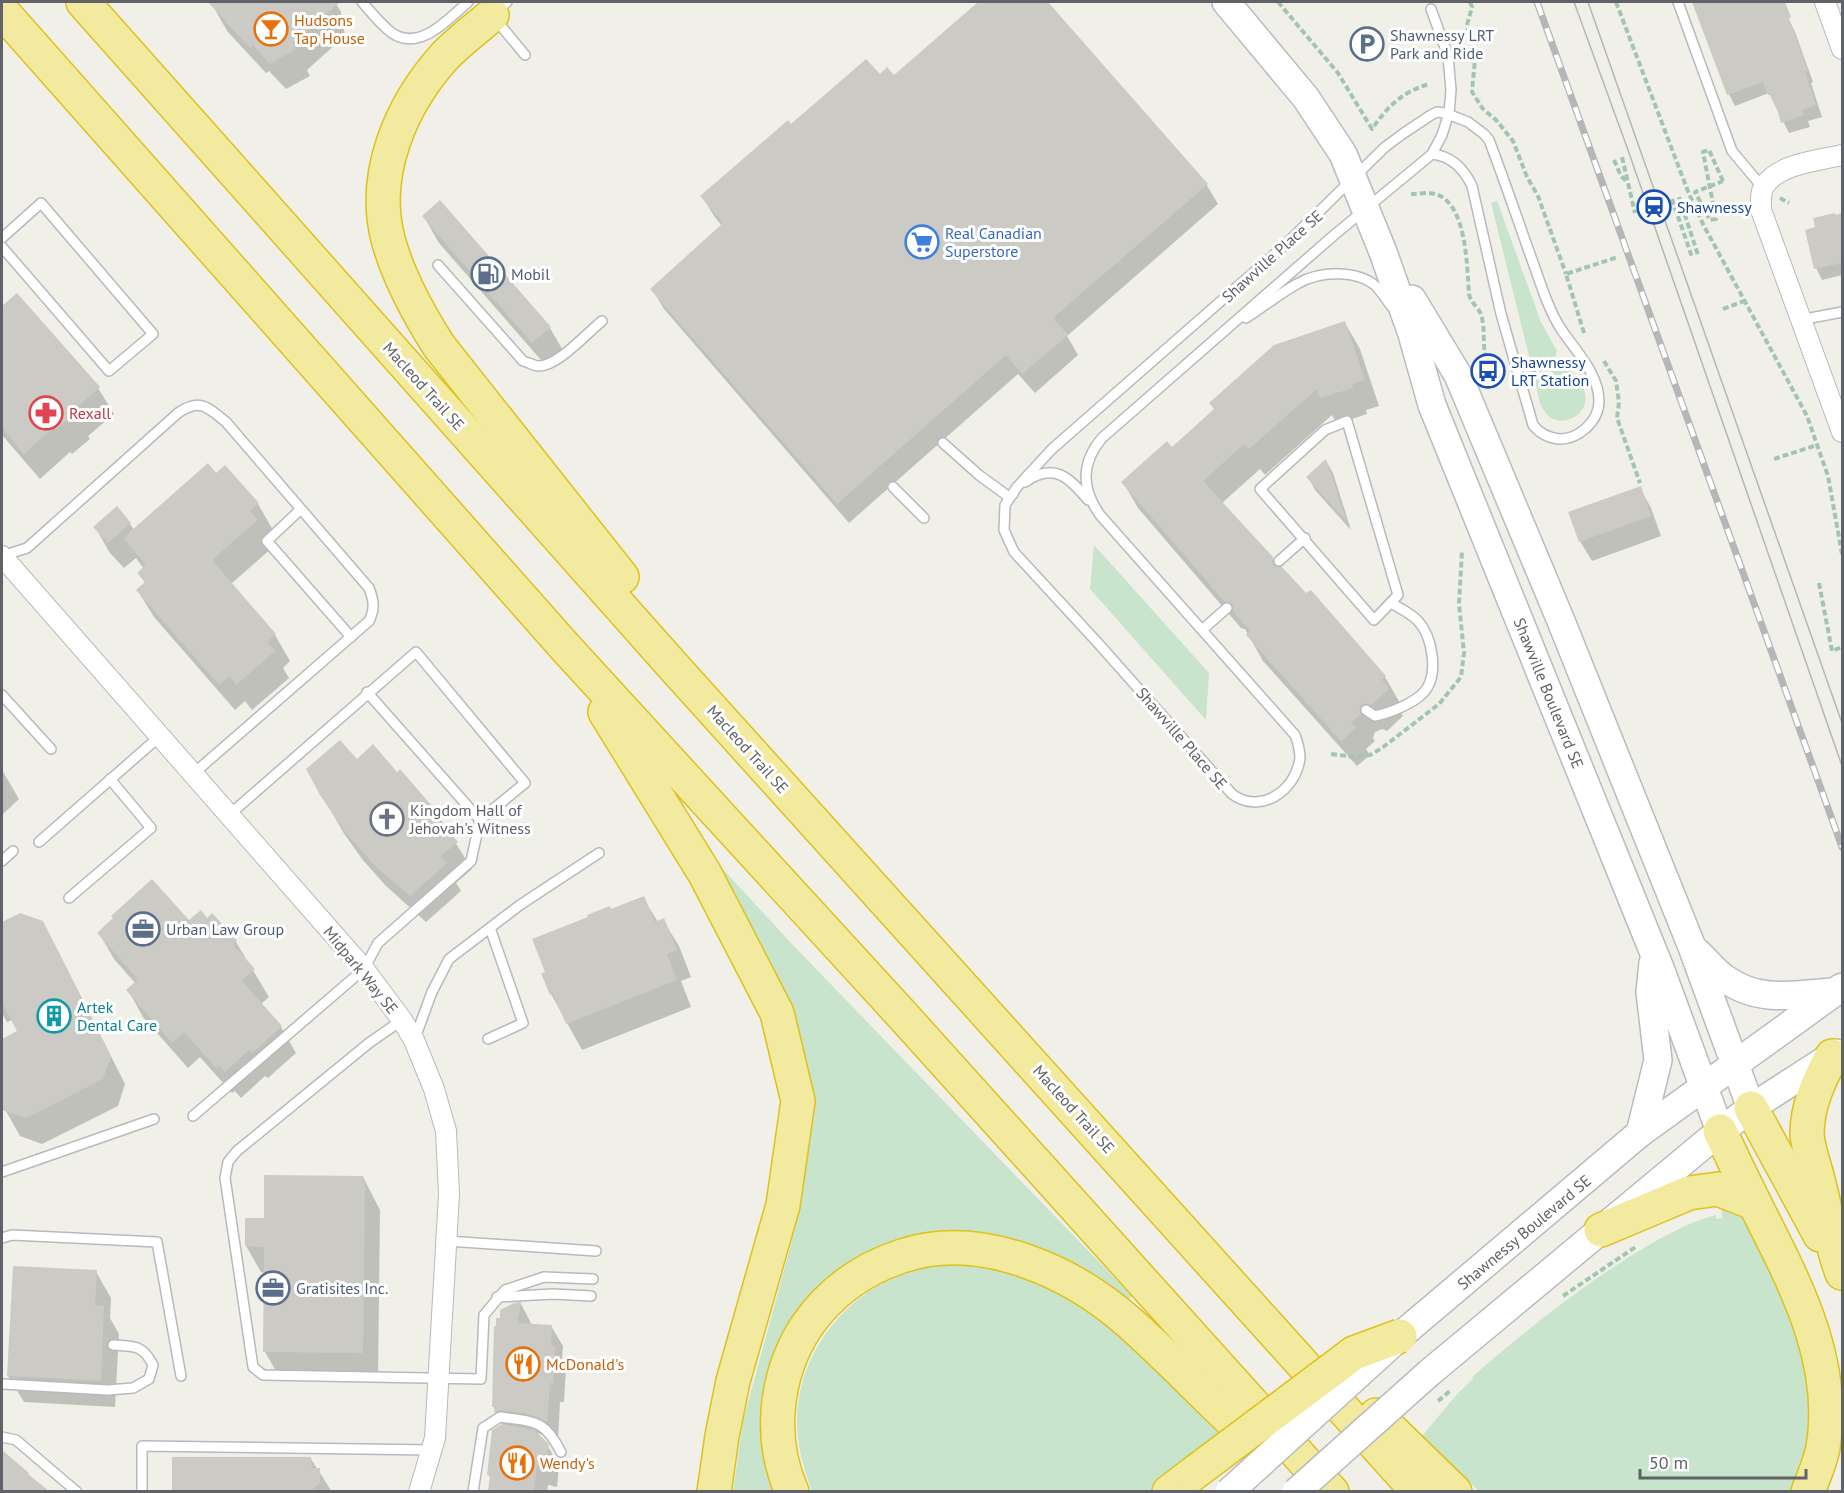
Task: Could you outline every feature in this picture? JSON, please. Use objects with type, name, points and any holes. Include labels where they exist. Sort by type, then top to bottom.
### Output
[{"type":"highway","points":[[489,6],[431,73],[405,114],[396,135],[385,177],[384,205],[387,238],[408,291],[439,346],[650,612],[673,666]]},
{"type":"highway","name":"Macleod Trail SE","points":[[89,7],[673,666],[1418,1491]]},
{"type":"highway","points":[[2,12],[565,646],[1332,1491]]},
{"type":"highway","points":[[565,646],[705,874],[777,1013],[798,1101],[783,1205],[733,1381],[714,1491]]},
{"type":"highway","points":[[1837,1052],[1819,1080],[1807,1135],[1838,1263]]},
{"type":"highway","points":[[1751,1108],[1820,1235],[1838,1263]]},
{"type":"highway","points":[[1720,1131],[1801,1298],[1820,1357],[1826,1401],[1823,1449],[1808,1491]]},
{"type":"highway","points":[[1601,1230],[1689,1193],[1718,1189],[1754,1203]]},
{"type":"highway","points":[[792,1491],[783,1466],[777,1424],[781,1383],[798,1340],[822,1304],[854,1277],[890,1260],[930,1249],[973,1248],[1022,1259],[1045,1268],[1086,1291],[1130,1322],[1234,1424],[1308,1491]]},
{"type":"highway","points":[[1182,1482],[1354,1353],[1400,1336]]},
{"type":"highway","points":[[1296,1356],[1322,1363],[1455,1491]]},
{"type":"street","name":"Shawville Boulevard SE","points":[[1226,2],[1277,61],[1326,126],[1343,154],[1383,252],[1412,334],[1431,405],[1653,953],[1720,1131]]},
{"type":"street","points":[[1825,2],[1842,49]]},
{"type":"street","points":[[1842,155],[1784,170],[1763,188],[1761,210],[1842,432]]},
{"type":"street","name":"Shawville Boulevard SE","points":[[1383,252],[1458,375],[1561,621],[1692,947],[1751,1108]]},
{"type":"street","name":"Midpark Way SE","points":[[2,556],[364,969],[414,1040],[434,1089],[446,1131],[449,1194],[435,1438],[420,1491]]},
{"type":"street","points":[[1692,947],[1722,978],[1745,992],[1758,995],[1789,996],[1839,989]]},
{"type":"street","points":[[1640,1133],[1658,1060],[1650,992],[1653,953]]},
{"type":"street","name":"Shawnessy Boulevard SE","points":[[1229,1491],[1400,1336],[1640,1133],[1839,989]]},
{"type":"street","points":[[1296,1491],[1429,1373],[1720,1131],[1837,1052]]},
{"type":"lane","points":[[362,2],[391,32],[402,38],[413,39],[425,36],[440,26],[489,6],[525,55]]},
{"type":"lane","points":[[1678,2],[1732,151],[1763,188]]},
{"type":"lane","points":[[1431,9],[1450,67],[1449,113],[1442,135],[1432,154],[1440,155],[1456,164],[1467,176],[1472,186],[1501,314],[1533,425],[1541,434],[1548,437],[1562,439],[1577,434],[1589,425],[1597,414],[1599,401],[1596,386],[1585,363],[1560,327],[1543,291],[1489,140],[1468,122],[1449,113]]},
{"type":"lane","name":"Shawville Place SE","points":[[1432,154],[1365,209],[1102,438],[1093,448],[1086,468],[1086,486],[1094,508],[1295,735],[1300,754],[1296,771],[1286,788],[1269,799],[1251,803],[1239,800],[1014,552],[1004,530],[1004,513],[1009,497],[1052,449],[1285,245],[1385,147],[1424,118],[1437,112],[1449,113]]},
{"type":"lane","points":[[2,238],[41,203],[153,334],[109,371],[2,247]]},
{"type":"lane","points":[[438,265],[523,361],[536,366],[549,364],[560,357],[602,321]]},
{"type":"lane","points":[[1212,341],[1298,283],[1316,277],[1338,274],[1362,278],[1377,288],[1412,334]]},
{"type":"lane","points":[[1800,320],[1842,312]]},
{"type":"lane","points":[[2,556],[27,548],[178,413],[190,405],[205,406],[226,423],[369,588],[374,599],[373,614],[369,621],[193,774]]},
{"type":"lane","points":[[1347,421],[1398,595],[1374,620],[1305,538],[1260,489],[1325,430],[1347,421]]},
{"type":"lane","points":[[943,443],[979,475],[1009,497],[1034,477],[1051,472],[1076,486],[1100,515]]},
{"type":"lane","points":[[893,486],[924,518]]},
{"type":"lane","points":[[300,510],[267,540],[351,637]]},
{"type":"lane","points":[[1279,561],[1305,538]]},
{"type":"lane","points":[[1366,710],[1375,716],[1389,713],[1407,703],[1425,690],[1433,670],[1431,645],[1418,621],[1391,603]]},
{"type":"lane","points":[[1202,630],[1227,608]]},
{"type":"lane","points":[[193,1116],[364,969],[378,943],[471,861],[480,820],[525,783],[416,652],[367,692],[229,816]]},
{"type":"lane","points":[[367,692],[480,820]]},
{"type":"lane","points":[[2,695],[51,749]]},
{"type":"lane","points":[[39,842],[160,736]]},
{"type":"lane","points":[[69,898],[151,828],[110,779]]},
{"type":"lane","points":[[2,861],[14,851]]},
{"type":"lane","points":[[414,1040],[432,992],[449,959],[520,905],[599,853]]},
{"type":"lane","points":[[488,1039],[523,1023],[490,928]]},
{"type":"lane","points":[[402,1020],[369,1043],[237,1151],[228,1162],[225,1178],[253,1367],[263,1375],[481,1379],[484,1315],[497,1297],[505,1290],[544,1277],[593,1280]]},
{"type":"lane","points":[[2,1172],[154,1119]]},
{"type":"lane","points":[[2,1238],[12,1235],[157,1242],[181,1376]]},
{"type":"lane","points":[[447,1241],[596,1251]]},
{"type":"lane","points":[[497,1297],[554,1294],[591,1296]]},
{"type":"lane","points":[[2,1384],[108,1390],[133,1388],[149,1378],[153,1365],[147,1353],[134,1346],[113,1345]]},
{"type":"lane","points":[[473,1491],[483,1428],[500,1417],[537,1422],[551,1433],[561,1452]]},
{"type":"lane","points":[[2,1437],[16,1440],[76,1491]]},
{"type":"lane","points":[[141,1491],[142,1446],[432,1450]]},
{"type":"path","points":[[1278,2],[1338,74],[1372,129],[1385,111],[1411,89],[1430,84]]},
{"type":"path","points":[[1470,2],[1472,7],[1467,25],[1475,59],[1472,92],[1483,109],[1496,120],[1513,141],[1527,177],[1538,196],[1587,340]]},
{"type":"path","points":[[1616,2],[1689,194],[1807,416],[1828,476],[1842,554]]},
{"type":"path","points":[[1709,187],[1695,192],[1710,220],[1716,219],[1709,187],[1703,152],[1709,150],[1723,181],[1709,187]]},
{"type":"path","points":[[1622,157],[1635,213]]},
{"type":"path","points":[[1614,160],[1621,176],[1627,182]]},
{"type":"path","points":[[1518,180],[1527,177]]},
{"type":"path","points":[[1411,194],[1435,194],[1454,207],[1466,246],[1469,294],[1482,317],[1485,364],[1494,375],[1504,381]]},
{"type":"path","points":[[1679,197],[1698,255]]},
{"type":"path","points":[[1672,199],[1692,257]]},
{"type":"path","points":[[1566,274],[1618,257]]},
{"type":"path","points":[[1723,309],[1744,301]]},
{"type":"path","points":[[1601,357],[1616,381],[1619,402],[1617,418],[1640,483]]},
{"type":"path","points":[[1531,374],[1563,358]]},
{"type":"path","points":[[1774,459],[1817,445]]},
{"type":"path","points":[[1819,583],[1832,651],[1842,647]]},
{"type":"path","points":[[1561,1297],[1642,1244]]},
{"type":"path","points":[[1451,1390],[1460,1382]]},
{"type":"green space","points":[[1497,201],[1541,322],[1557,351],[1555,358],[1536,367],[1531,364],[1491,203]]},
{"type":"green space","points":[[1561,364],[1568,366],[1580,383],[1584,390],[1585,402],[1583,409],[1572,418],[1557,420],[1551,418],[1543,409],[1535,381],[1538,375],[1547,371],[1549,376],[1553,374],[1550,369]]},
{"type":"green space","points":[[1094,545],[1209,673],[1206,720],[1090,589]]},
{"type":"green space","points":[[720,866],[790,942],[1132,1296],[1125,1303],[947,1239],[803,1317],[775,1491],[733,1491],[743,1421],[791,1244],[801,1195],[806,1153],[712,871]]},
{"type":"green space","points":[[1721,1203],[1755,1214],[1820,1391],[1801,1491],[1479,1491],[1422,1436],[1457,1394],[1473,1379],[1472,1377],[1548,1314],[1587,1285],[1661,1238],[1705,1218],[1716,1215],[1716,1219],[1722,1218]]},
{"type":"green space","points":[[958,1264],[997,1269],[1026,1276],[1062,1293],[1087,1309],[1134,1346],[1222,1429],[1219,1438],[1153,1491],[812,1492],[799,1445],[798,1409],[803,1381],[813,1355],[828,1330],[847,1309],[869,1291],[894,1277],[926,1267]]},
{"type":"building","name":"Hudsons Tap House","points":[[208,2],[340,2],[293,43],[296,49],[270,64],[253,45],[250,48]]},
{"type":"building","name":"Real Canadian Superstore","points":[[978,2],[1048,2],[1208,184],[1053,318],[1068,335],[1022,374],[1006,355],[837,504],[650,289],[723,223],[700,196],[788,120],[791,124],[866,59],[880,74],[887,67],[894,75]]},
{"type":"building","points":[[1692,2],[1785,2],[1808,71],[1805,71],[1816,105],[1802,110],[1804,115],[1781,123],[1763,82],[1727,95]]},
{"type":"building","name":"Mobil","points":[[440,200],[551,327],[532,343],[422,216]]},
{"type":"building","points":[[1835,213],[1835,215],[1842,213],[1842,263],[1814,269],[1805,230],[1815,227],[1813,218]]},
{"type":"building","points":[[17,293],[100,387],[74,410],[76,412],[56,429],[54,427],[24,454],[2,428],[2,306]]},
{"type":"building","points":[[1345,321],[1365,380],[1352,384],[1353,388],[1320,398],[1317,389],[1249,449],[1244,444],[1203,481],[1273,557],[1274,566],[1282,567],[1306,593],[1311,590],[1386,676],[1382,680],[1389,689],[1371,705],[1366,703],[1361,706],[1359,710],[1361,714],[1351,723],[1356,728],[1341,741],[1246,635],[1250,631],[1233,611],[1232,604],[1225,602],[1121,482],[1167,441],[1172,447],[1214,409],[1209,403],[1274,345]]},
{"type":"building","points":[[1326,459],[1347,522],[1306,477]]},
{"type":"building","points":[[208,463],[216,473],[225,465],[259,503],[250,511],[258,520],[212,560],[276,634],[267,642],[275,651],[236,685],[229,676],[219,685],[136,590],[145,582],[137,573],[146,565],[123,538]]},
{"type":"building","points":[[1641,486],[1651,516],[1579,542],[1568,512]]},
{"type":"building","points":[[117,506],[131,523],[108,543],[93,527]]},
{"type":"building","name":"Kingdom Hall of Jehovah's Witness","points":[[340,740],[357,759],[373,744],[397,772],[400,769],[439,814],[436,817],[458,842],[441,856],[447,863],[410,896],[376,867],[345,832],[306,769]]},
{"type":"building","points":[[152,879],[189,920],[201,910],[207,918],[212,913],[237,941],[233,945],[255,969],[242,981],[282,1026],[252,1053],[249,1050],[225,1072],[219,1065],[216,1068],[184,1032],[172,1043],[126,990],[138,979],[97,933],[113,918],[111,916]]},
{"type":"building","points":[[644,896],[655,922],[664,918],[677,950],[667,954],[677,980],[566,1024],[541,973],[545,972],[532,939],[610,906],[611,909]]},
{"type":"building","name":"Artek Dental Care","points":[[20,913],[43,921],[111,1056],[103,1079],[26,1118],[2,1110],[2,1039],[17,1031],[2,1003],[2,922]]},
{"type":"building","points":[[264,1175],[363,1176],[363,1182],[365,1182],[363,1353],[263,1352],[264,1247],[245,1246],[245,1218],[264,1218]]},
{"type":"building","points":[[13,1266],[97,1270],[95,1305],[104,1306],[101,1381],[7,1376]]},
{"type":"building","name":"McDonald's","points":[[521,1302],[517,1323],[552,1325],[551,1346],[555,1346],[553,1383],[550,1383],[547,1422],[523,1413],[501,1410],[494,1413],[495,1407],[492,1407],[496,1318],[500,1318],[500,1310]]},
{"type":"building","name":"Wendy's","points":[[502,1424],[534,1430],[549,1444],[546,1467],[537,1466],[534,1491],[488,1491],[490,1475],[487,1475],[492,1430]]},
{"type":"building","points":[[2,1450],[28,1474],[49,1491],[2,1491]]},
{"type":"building","points":[[172,1457],[311,1457],[312,1468],[320,1468],[320,1483],[311,1491],[172,1491]]},
{"type":"tram line","points":[[1574,2],[1628,150],[1842,766]]},
{"type":"tram line","points":[[1588,2],[1842,723]]},
{"type":"railway","points":[[1537,2],[1842,847]]},
{"type":"place","name":"Hudsons Tap House","points":[[271,29]]},
{"type":"place","name":"Shawnessy LRT Park and Ride","points":[[1367,44]]},
{"type":"place","name":"Shawnessy","points":[[1654,207]]},
{"type":"place","name":"Real Canadian Superstore","points":[[922,242]]},
{"type":"place","name":"Mobil","points":[[488,274]]},
{"type":"place","name":"Shawnessy LRT Station","points":[[1488,371]]},
{"type":"place","name":"Rexall","points":[[46,413]]},
{"type":"place","name":"Kingdom Hall of Jehovah's Witness","points":[[387,819]]},
{"type":"place","name":"Urban Law Group","points":[[143,929]]},
{"type":"place","name":"Artek Dental Care","points":[[54,1016]]},
{"type":"place","name":"Gratisites Inc.","points":[[273,1288]]},
{"type":"place","name":"McDonald's","points":[[523,1364]]},
{"type":"place","name":"Wendy's","points":[[517,1463]]}]
